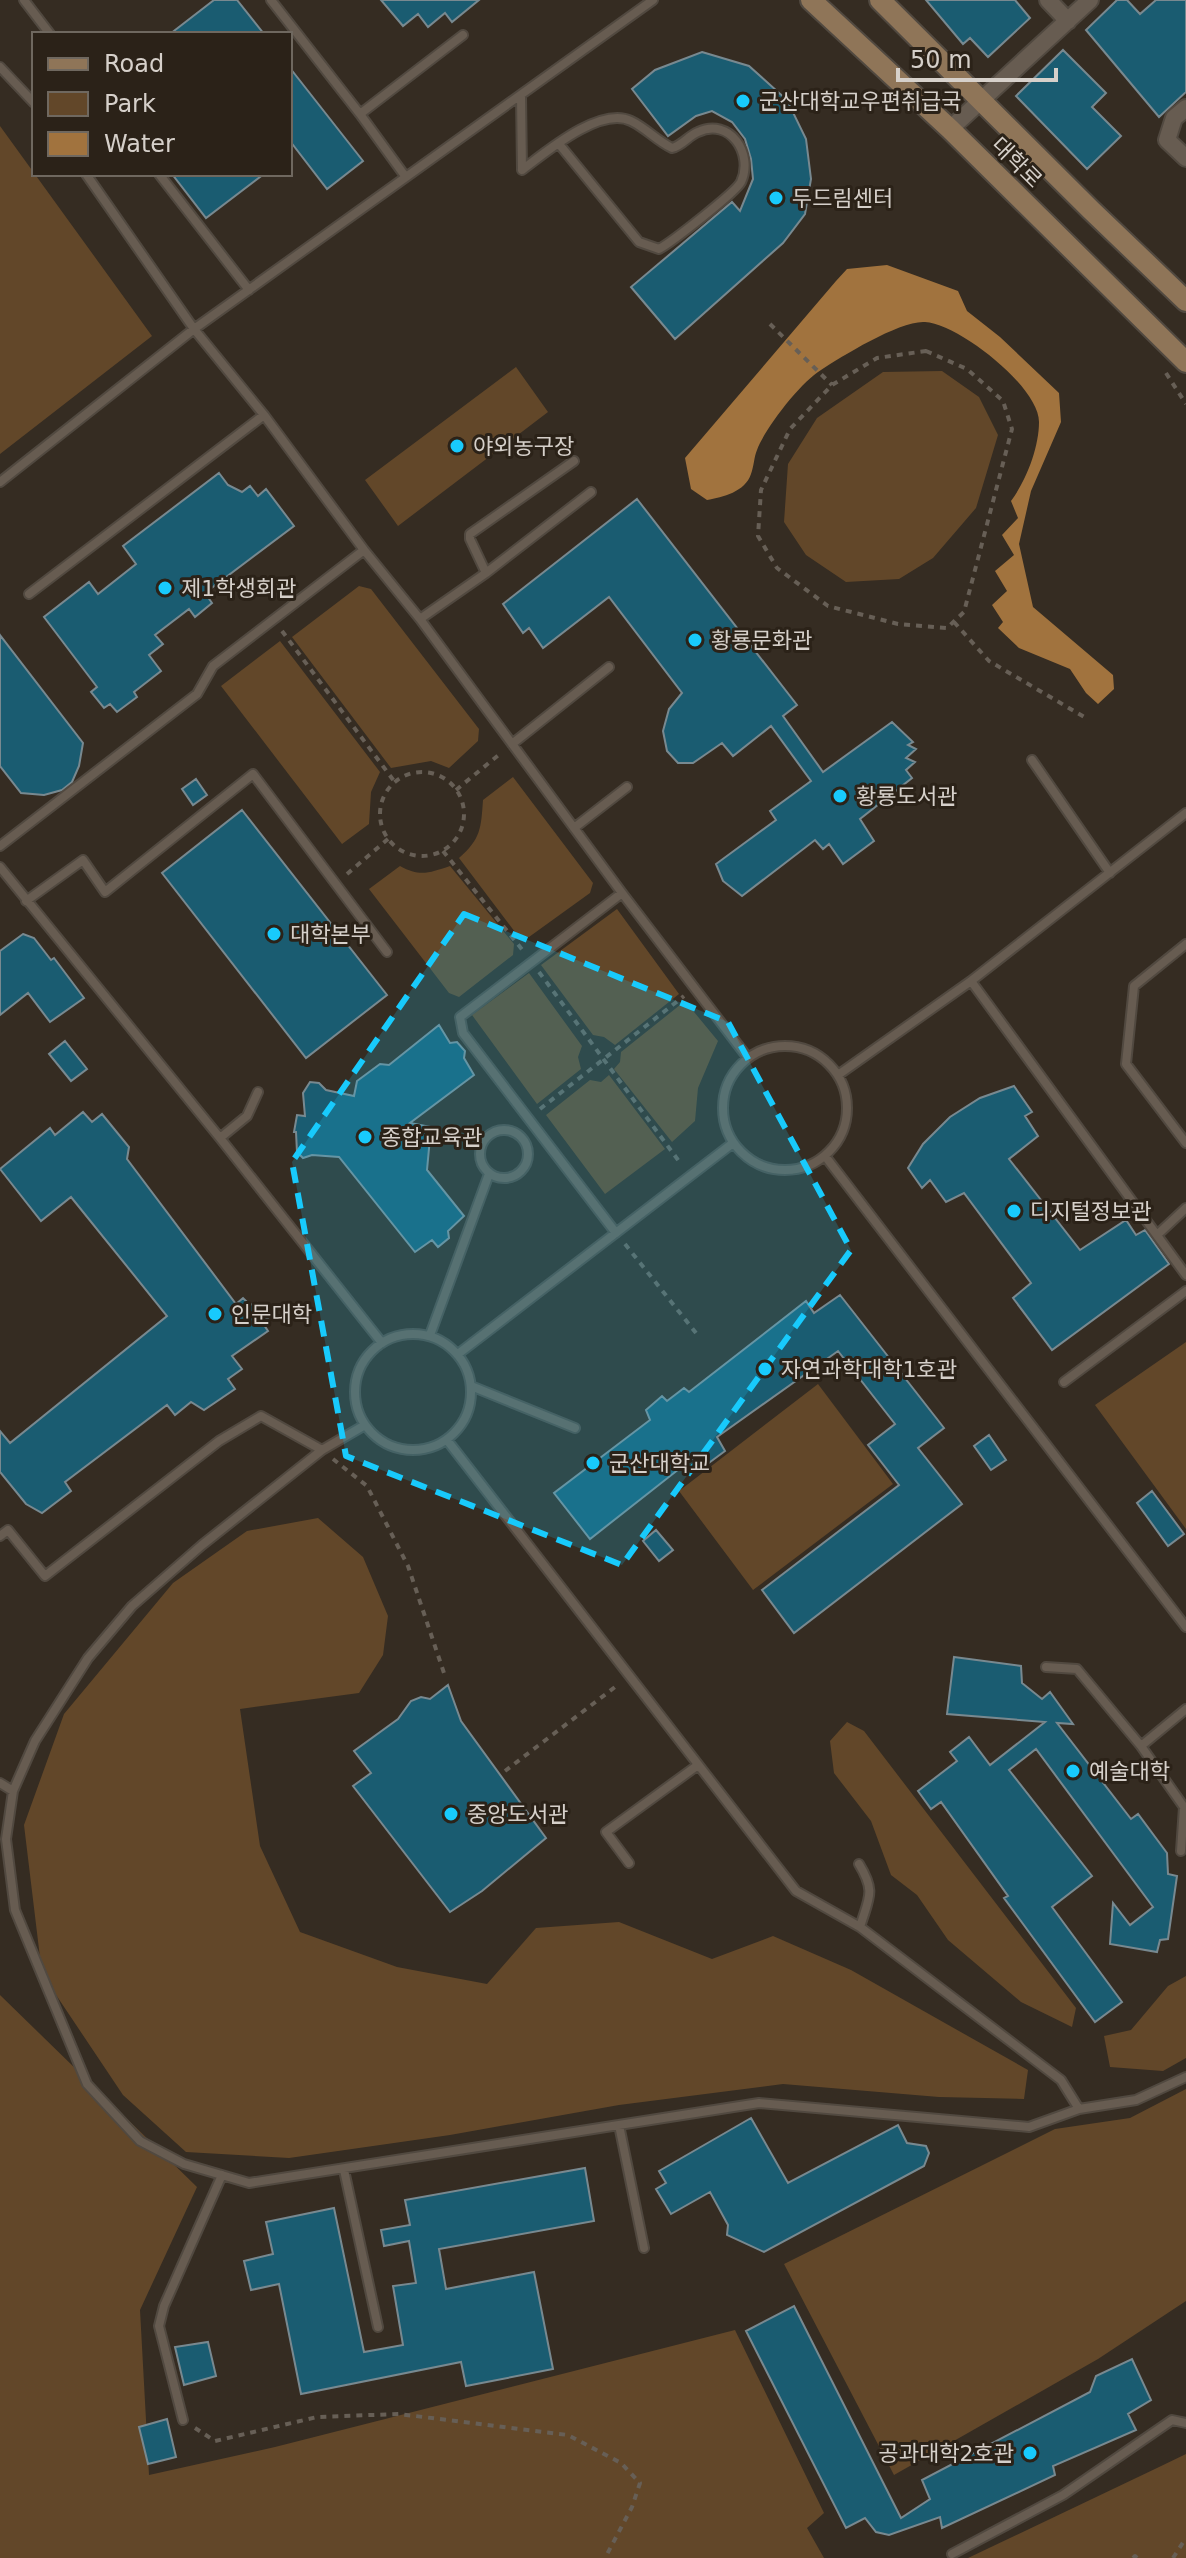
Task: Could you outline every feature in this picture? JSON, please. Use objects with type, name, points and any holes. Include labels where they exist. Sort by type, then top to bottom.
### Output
[{"type":"street","name":"대학로","points":[[811,0],[950,129],[1186,362]]},
{"type":"street","name":"대학로","points":[[880,0],[1186,301]]},
{"type":"street","points":[[1048,0],[1068,21]]},
{"type":"street","points":[[950,129],[1090,0]]},
{"type":"street","points":[[1186,108],[1174,118],[1167,140],[1186,158]]},
{"type":"lane","points":[[24,0],[48,32]]},
{"type":"lane","points":[[271,0],[405,176]]},
{"type":"lane","points":[[0,482],[194,329],[653,0]]},
{"type":"lane","points":[[360,114],[463,35]]},
{"type":"lane","points":[[0,67],[32,101]]},
{"type":"lane","points":[[521,96],[522,170],[559,144],[595,122],[613,118],[630,120],[660,143],[672,148],[682,145],[698,132],[713,129],[729,133],[740,142],[746,162],[740,184],[659,249],[639,242],[559,144]]},
{"type":"lane","points":[[87,176],[194,329],[420,619],[748,1058]]},
{"type":"lane","points":[[161,176],[249,290]]},
{"type":"lane","points":[[29,594],[264,415]]},
{"type":"lane","points":[[486,573],[470,534],[574,461]]},
{"type":"lane","points":[[420,619],[486,573],[591,492]]},
{"type":"lane","points":[[0,846],[197,694],[213,666],[364,550]]},
{"type":"lane","points":[[512,744],[609,667]]},
{"type":"lane","points":[[1032,760],[1110,873]]},
{"type":"lane","points":[[26,901],[83,860],[105,892],[253,774],[387,952]]},
{"type":"lane","points":[[574,828],[627,787]]},
{"type":"lane","points":[[838,1075],[971,981],[1186,813]]},
{"type":"lane","points":[[0,867],[382,1343]]},
{"type":"lane","points":[[616,1233],[463,1033],[460,1017],[622,893]]},
{"type":"lane","points":[[1186,944],[1134,986],[1126,1064],[1186,1143]]},
{"type":"lane","points":[[971,981],[1186,1275]]},
{"type":"lane","points":[[787,1045],[807,1049],[825,1059],[838,1075],[848,1109],[845,1127],[837,1143],[825,1156],[807,1167],[776,1169],[747,1158],[733,1143],[725,1126],[723,1107],[726,1088],[734,1071],[748,1058],[766,1048],[787,1045]]},
{"type":"lane","points":[[220,1138],[247,1116],[258,1092]]},
{"type":"lane","points":[[499,1130],[522,1137],[528,1152],[524,1167],[512,1177],[504,1179],[489,1174],[479,1154],[485,1138],[499,1130]]},
{"type":"lane","points":[[458,1354],[733,1143]]},
{"type":"lane","points":[[825,1156],[1186,1627]]},
{"type":"lane","points":[[430,1335],[489,1174]]},
{"type":"lane","points":[[1157,1235],[1186,1208]]},
{"type":"lane","points":[[1064,1382],[1186,1291]]},
{"type":"lane","points":[[397,1335],[430,1335],[458,1354],[467,1369],[471,1386],[470,1405],[463,1421],[447,1440],[416,1450],[396,1448],[379,1439],[365,1425],[357,1408],[354,1390],[358,1371],[367,1355],[397,1335]]},
{"type":"lane","points":[[471,1386],[575,1428]]},
{"type":"lane","points":[[0,1536],[8,1530],[45,1576],[219,1441],[261,1416],[322,1450]]},
{"type":"lane","points":[[365,1425],[322,1450],[202,1545],[132,1606],[88,1658],[35,1741],[13,1791],[6,1839],[15,1910],[87,2084],[140,2141],[184,2164],[249,2183],[759,2103],[1029,2127],[1079,2109],[1136,2100],[1186,2077]]},
{"type":"lane","points":[[447,1440],[796,1891],[860,1927],[1061,2080],[1079,2109]]},
{"type":"lane","points":[[1046,1667],[1077,1669],[1141,1746],[1184,1807],[1181,1851]]},
{"type":"lane","points":[[1141,1746],[1186,1709]]},
{"type":"lane","points":[[629,1863],[606,1832],[698,1765]]},
{"type":"lane","points":[[0,1783],[13,1791]]},
{"type":"lane","points":[[859,1864],[870,1882],[870,1896],[860,1927]]},
{"type":"lane","points":[[619,2125],[644,2248]]},
{"type":"lane","points":[[344,2170],[378,2327]]},
{"type":"lane","points":[[183,2420],[159,2326],[164,2306],[222,2175]]},
{"type":"lane","points":[[952,2554],[1063,2495],[1172,2420],[1186,2423]]},
{"type":"path","points":[[770,324],[832,385]]},
{"type":"path","points":[[926,351],[967,369],[1003,401],[1012,429],[964,612],[954,622],[947,628],[898,624],[828,606],[777,568],[758,536],[761,490],[790,429],[832,385],[877,358],[926,351]]},
{"type":"path","points":[[273,620],[395,782]]},
{"type":"path","points":[[954,622],[989,661],[1086,718]]},
{"type":"path","points":[[456,790],[512,744]]},
{"type":"path","points":[[419,773],[433,774],[446,780],[456,790],[464,816],[461,830],[443,851],[417,856],[404,852],[388,839],[381,821],[381,807],[395,782],[419,773]]},
{"type":"path","points":[[336,884],[388,839]]},
{"type":"path","points":[[443,851],[531,961],[691,1178]]},
{"type":"path","points":[[529,1118],[694,987]]},
{"type":"path","points":[[616,1233],[696,1333]]},
{"type":"path","points":[[322,1450],[367,1486],[408,1566],[444,1673]]},
{"type":"path","points":[[505,1771],[630,1675]]},
{"type":"path","points":[[183,2420],[215,2441],[317,2417],[399,2414],[568,2435],[621,2463],[640,2483],[632,2507],[605,2558]]},
{"type":"path","points":[[1173,2558],[1186,2538]]},
{"type":"highlighted area","points":[[464,914],[728,1022],[851,1250],[622,1565],[346,1456],[292,1162]]},
{"type":"green space","points":[[0,126],[32,170],[32,176],[36,176],[152,336],[0,454]]},
{"type":"green space","name":"야외농구장","points":[[516,367],[548,412],[398,526],[365,480]]},
{"type":"green space","points":[[942,371],[979,397],[998,435],[976,508],[933,558],[899,579],[846,582],[806,555],[784,522],[788,464],[817,418],[883,372]]},
{"type":"green space","points":[[359,586],[371,589],[479,729],[478,741],[449,768],[431,761],[391,768],[292,637]]},
{"type":"green space","points":[[280,641],[380,772],[371,792],[369,824],[342,844],[221,686]]},
{"type":"green space","points":[[513,777],[593,883],[590,893],[529,937],[518,936],[459,858],[472,845],[478,832],[483,800]]},
{"type":"green space","points":[[400,866],[425,873],[450,866],[514,944],[513,955],[459,997],[449,993],[369,889]]},
{"type":"green space","points":[[617,909],[679,994],[615,1045],[604,1037],[593,1035],[541,965]]},
{"type":"green space","points":[[529,973],[582,1046],[578,1057],[581,1069],[537,1104],[472,1015]]},
{"type":"green space","points":[[685,1001],[718,1041],[698,1088],[695,1121],[672,1142],[614,1069],[620,1062],[621,1052]]},
{"type":"green space","points":[[609,1075],[665,1149],[605,1194],[546,1115],[590,1080],[601,1082]]},
{"type":"green space","points":[[1186,1342],[1186,1529],[1095,1405]]},
{"type":"green space","points":[[818,1384],[893,1484],[753,1590],[679,1491]]},
{"type":"green space","points":[[318,1518],[363,1557],[388,1616],[383,1655],[359,1693],[240,1709],[260,1846],[300,1932],[397,1967],[487,1984],[536,1928],[619,1922],[712,1959],[773,1936],[851,1970],[1028,2070],[1024,2099],[939,2097],[783,2084],[619,2105],[450,2135],[289,2158],[186,2152],[123,2095],[42,1974],[24,1825],[64,1714],[173,1583],[247,1531]]},
{"type":"green space","points":[[847,1722],[864,1731],[1076,2008],[1072,2027],[1021,2002],[948,1940],[917,1895],[891,1875],[871,1821],[834,1773],[830,1741]]},
{"type":"green space","points":[[1186,1976],[1186,2058],[1163,2071],[1110,2067],[1104,2036],[1131,2030],[1168,1986]]},
{"type":"green space","points":[[0,1995],[197,2187],[140,2310],[149,2475],[275,2447],[735,2330],[824,2513],[807,2528],[824,2558],[0,2558]]},
{"type":"green space","points":[[1186,2089],[1186,2301],[1098,2359],[894,2475],[784,2264],[1055,2129],[1130,2118]]},
{"type":"green space","points":[[1186,2454],[1186,2558],[968,2558],[1157,2468]]},
{"type":"water","points":[[887,265],[958,291],[967,311],[1000,337],[1059,393],[1061,422],[1031,491],[1019,544],[1033,607],[1113,675],[1114,689],[1098,704],[1086,693],[1070,669],[1019,648],[998,628],[1003,622],[992,605],[1007,591],[995,571],[1014,555],[1002,535],[1018,518],[1011,501],[1031,464],[1039,422],[1026,392],[1012,376],[976,345],[940,325],[925,322],[902,327],[843,356],[813,376],[784,406],[761,441],[751,474],[744,485],[726,495],[707,500],[691,489],[685,458],[836,281],[847,269]]},
{"type":"building","points":[[214,0],[237,0],[262,32],[173,32]]},
{"type":"building","points":[[381,0],[479,0],[452,22],[445,13],[428,27],[418,14],[403,26]]},
{"type":"building","points":[[926,0],[1015,0],[1030,18],[988,57],[970,38],[963,44]]},
{"type":"building","points":[[1117,0],[1127,0],[1140,14],[1156,0],[1186,0],[1186,92],[1159,117],[1086,30]]},
{"type":"building","points":[[1063,50],[1106,93],[1092,107],[1121,136],[1087,169],[1016,96]]},
{"type":"building","name":"두드림센터","points":[[702,52],[749,66],[787,100],[806,139],[811,179],[805,214],[783,243],[675,339],[631,287],[732,202],[740,211],[753,179],[751,159],[745,139],[732,122],[712,111],[696,116],[668,136],[632,89],[655,70]]},
{"type":"building","points":[[292,71],[363,161],[327,189],[292,144]]},
{"type":"building","points":[[174,176],[261,176],[206,218]]},
{"type":"building","name":"제1학생회관","points":[[219,473],[228,485],[242,492],[250,486],[258,496],[266,489],[294,526],[205,593],[212,603],[195,617],[189,609],[155,635],[163,644],[149,655],[161,671],[134,692],[137,697],[117,712],[110,704],[104,708],[91,692],[97,687],[44,617],[89,582],[98,594],[136,564],[123,546]]},
{"type":"building","name":"황룡문화관","points":[[637,499],[797,705],[783,716],[823,772],[892,722],[913,742],[908,745],[916,749],[906,758],[915,762],[906,770],[912,778],[860,819],[874,841],[843,864],[829,844],[823,849],[815,840],[742,896],[723,881],[716,864],[776,820],[770,811],[811,781],[771,726],[733,756],[722,743],[693,763],[678,763],[667,751],[663,731],[669,709],[682,693],[609,597],[543,648],[529,628],[523,633],[503,604]]},
{"type":"building","points":[[0,635],[83,743],[72,782],[62,790],[44,795],[21,793],[0,766]]},
{"type":"building","points":[[196,779],[207,795],[193,805],[182,789]]},
{"type":"building","name":"대학본부","points":[[242,810],[387,995],[306,1058],[162,873]]},
{"type":"building","points":[[23,934],[34,938],[51,960],[54,958],[84,998],[50,1022],[28,993],[0,1015],[0,951]]},
{"type":"building","name":"종합교육관","points":[[439,1025],[450,1043],[457,1042],[465,1051],[464,1058],[474,1075],[410,1123],[431,1127],[427,1170],[464,1216],[448,1231],[449,1238],[438,1247],[432,1240],[415,1252],[339,1157],[312,1155],[303,1158],[297,1152],[294,1132],[297,1115],[305,1116],[303,1093],[310,1082],[319,1083],[326,1090],[354,1096],[357,1081],[380,1064],[389,1065]]},
{"type":"building","points":[[65,1041],[87,1069],[71,1081],[49,1054]]},
{"type":"building","name":"디지털정보관","points":[[1014,1086],[1032,1112],[1025,1116],[1038,1136],[1009,1159],[1080,1250],[1126,1220],[1136,1235],[1145,1230],[1169,1264],[1052,1350],[1013,1298],[1031,1283],[964,1193],[946,1202],[930,1180],[922,1188],[908,1168],[923,1144],[950,1117],[980,1098]]},
{"type":"building","name":"인문대학","points":[[83,1112],[92,1122],[102,1114],[129,1147],[127,1159],[236,1304],[243,1298],[250,1305],[257,1303],[268,1318],[262,1322],[268,1331],[232,1356],[242,1369],[228,1379],[235,1389],[204,1410],[191,1402],[175,1415],[167,1405],[65,1482],[71,1491],[42,1513],[26,1504],[0,1472],[0,1431],[10,1443],[167,1316],[71,1197],[41,1221],[0,1169],[50,1128],[55,1135]]},
{"type":"building","points":[[840,1295],[944,1428],[918,1448],[962,1504],[794,1633],[762,1590],[899,1485],[868,1445],[895,1424],[838,1351],[717,1437],[725,1451],[702,1468],[693,1458],[590,1539],[554,1493],[650,1420],[646,1410],[662,1396],[667,1401],[684,1388],[689,1392],[806,1301],[814,1313]]},
{"type":"building","points":[[989,1435],[1006,1460],[991,1470],[974,1446]]},
{"type":"building","points":[[1152,1491],[1184,1534],[1168,1546],[1137,1503]]},
{"type":"building","points":[[656,1530],[673,1550],[659,1561],[643,1541]]},
{"type":"building","points":[[954,1657],[1021,1666],[1022,1683],[1042,1699],[1050,1692],[1073,1724],[1057,1723],[1131,1819],[1138,1814],[1167,1853],[1168,1874],[1177,1876],[1168,1939],[1160,1940],[1157,1952],[1110,1944],[1113,1903],[1130,1925],[1153,1907],[1036,1749],[1009,1770],[1092,1876],[1052,1907],[1122,2002],[1095,2022],[1004,1898],[1008,1896],[941,1802],[931,1809],[918,1791],[957,1761],[950,1752],[969,1737],[990,1765],[1045,1722],[947,1714]]},
{"type":"building","name":"중앙도서관","points":[[448,1685],[461,1721],[546,1838],[482,1891],[450,1912],[353,1786],[371,1773],[354,1751],[398,1719],[411,1701],[421,1697],[430,1699]]},
{"type":"building","points":[[751,2118],[788,2183],[898,2125],[907,2143],[926,2146],[929,2153],[924,2166],[764,2252],[727,2235],[728,2225],[710,2192],[671,2214],[656,2189],[666,2183],[659,2171]]},
{"type":"building","points":[[585,2168],[594,2221],[439,2249],[446,2289],[534,2272],[553,2369],[466,2386],[461,2362],[301,2394],[279,2284],[251,2290],[244,2261],[273,2254],[266,2222],[334,2208],[364,2352],[403,2345],[393,2286],[416,2283],[409,2241],[384,2246],[381,2230],[410,2225],[405,2200]]},
{"type":"building","points":[[794,2306],[901,2518],[930,2499],[922,2480],[1090,2392],[1096,2376],[1132,2359],[1151,2400],[1128,2414],[1136,2430],[1053,2466],[1055,2475],[942,2528],[940,2517],[889,2535],[876,2532],[865,2518],[846,2528],[746,2331]]},
{"type":"building","points":[[208,2342],[216,2376],[184,2385],[175,2347]]},
{"type":"building","points":[[167,2419],[176,2457],[148,2464],[139,2427]]},
{"type":"place","name":"군산대학교우편취급국","points":[[743,101]]},
{"type":"place","name":"두드림센터","points":[[776,198]]},
{"type":"place","name":"야외농구장","points":[[457,446]]},
{"type":"place","name":"제1학생회관","points":[[165,588]]},
{"type":"place","name":"황룡문화관","points":[[695,640]]},
{"type":"place","name":"황룡도서관","points":[[840,796]]},
{"type":"place","name":"대학본부","points":[[274,934]]},
{"type":"place","name":"종합교육관","points":[[365,1137]]},
{"type":"place","name":"디지털정보관","points":[[1014,1211]]},
{"type":"place","name":"인문대학","points":[[215,1314]]},
{"type":"place","name":"자연과학대학1호관","points":[[765,1369]]},
{"type":"place","name":"군산대학교","points":[[593,1463]]},
{"type":"place","name":"예술대학","points":[[1073,1771]]},
{"type":"place","name":"중앙도서관","points":[[451,1814]]},
{"type":"place","name":"공과대학2호관","points":[[1030,2453]]}]
